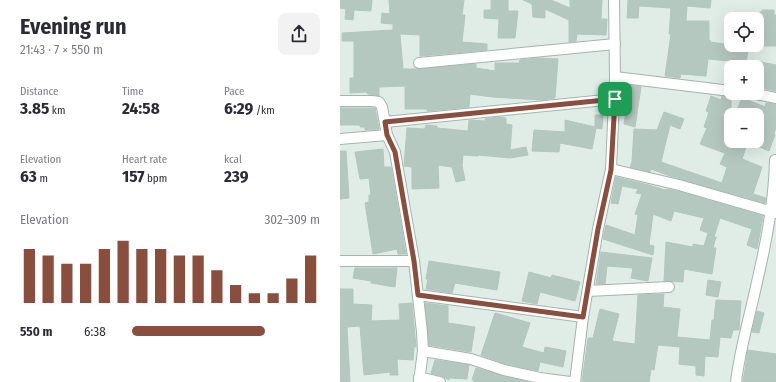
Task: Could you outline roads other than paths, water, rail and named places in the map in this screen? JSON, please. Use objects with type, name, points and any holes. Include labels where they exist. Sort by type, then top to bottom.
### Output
[{"type":"street","points":[[575,382],[583,317],[598,229],[611,170],[615,99],[614,0]]},
{"type":"street","points":[[419,63],[615,44]]},
{"type":"street","points":[[615,77],[724,89]]},
{"type":"street","points":[[764,96],[776,98]]},
{"type":"street","points":[[385,122],[615,99]]},
{"type":"street","points":[[340,101],[376,101],[382,108],[387,135],[395,152],[414,261],[423,351],[419,380],[440,382]]},
{"type":"street","points":[[340,139],[387,135]]},
{"type":"street","points":[[736,382],[739,359],[774,212],[775,160]]},
{"type":"street","points":[[611,170],[679,184],[774,212]]},
{"type":"street","points":[[340,261],[414,261]]},
{"type":"street","points":[[588,291],[669,287]]},
{"type":"street","points":[[418,295],[583,317]]},
{"type":"street","points":[[423,351],[471,359],[540,378],[570,382]]}]
